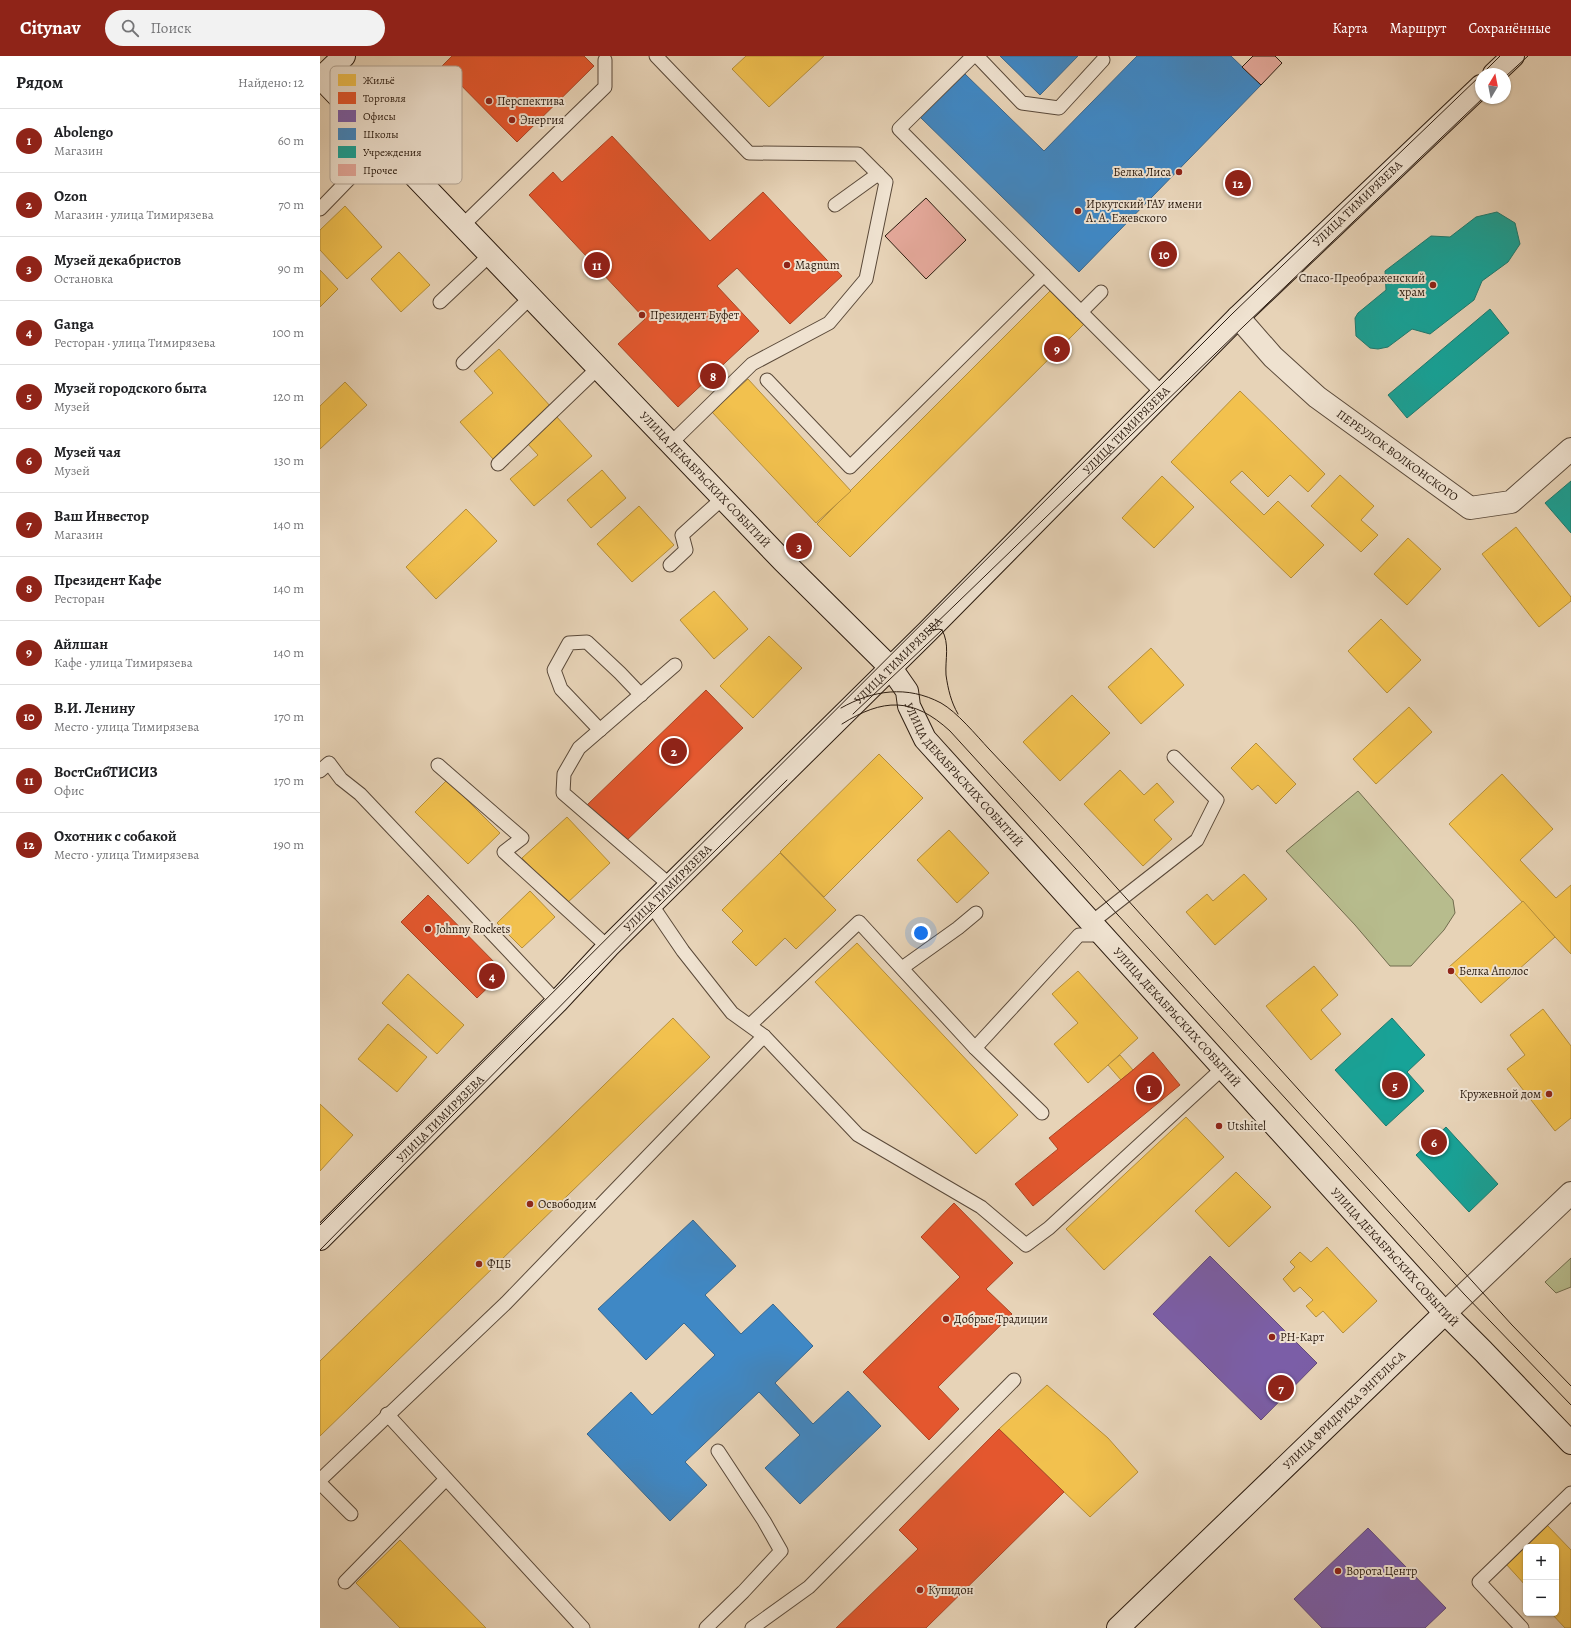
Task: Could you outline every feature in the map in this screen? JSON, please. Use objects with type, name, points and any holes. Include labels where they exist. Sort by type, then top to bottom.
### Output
[{"type":"street","points":[[333,66],[344,56]]},
{"type":"street","points":[[1500,68],[1513,56]]},
{"type":"street","points":[[320,78],[330,69]]},
{"type":"street","name":"УЛИЦА ДЕКАБРЬСКИХ СОБЫТИЙ","points":[[320,78],[330,88]]},
{"type":"street","name":"УЛИЦА ТИМИРЯЗЕВА","points":[[320,1239],[557,1002],[608,947],[891,668],[1238,317],[1475,92]]},
{"type":"street","name":"УЛИЦА ДЕКАБРЬСКИХ СОБЫТИЙ","points":[[424,184],[722,498],[891,668],[907,691],[909,706],[925,739],[1445,1313],[1483,1350],[1571,1443]]},
{"type":"street","name":"ПЕРЕУЛОК ВОЛКОНСКОГО","points":[[1238,317],[1273,358],[1317,397],[1470,508],[1510,502],[1571,449]]},
{"type":"street","name":"УЛИЦА ФРИДРИХА ЭНГЕЛЬСА","points":[[1118,1628],[1571,1192]]},
{"type":"lane","points":[[656,56],[749,153],[858,154],[886,182],[866,279],[829,323],[752,364],[670,444]]},
{"type":"lane","points":[[973,56],[900,129],[1162,394]]},
{"type":"lane","points":[[977,56],[1022,103],[1059,108],[1103,60]]},
{"type":"lane","points":[[464,225],[606,87],[605,60]]},
{"type":"lane","points":[[835,205],[878,174]]},
{"type":"lane","points":[[320,209],[345,184]]},
{"type":"lane","points":[[440,302],[491,254]]},
{"type":"lane","points":[[767,380],[850,467],[1044,275]]},
{"type":"lane","points":[[1081,312],[1101,292]]},
{"type":"lane","points":[[463,363],[532,297]]},
{"type":"lane","points":[[498,464],[598,368]]},
{"type":"lane","points":[[670,565],[686,550],[682,535],[722,498]]},
{"type":"lane","points":[[600,730],[561,689],[554,670],[569,643],[587,642],[641,695]]},
{"type":"lane","points":[[671,886],[563,793],[564,774],[579,748],[675,666]]},
{"type":"lane","points":[[976,1048],[1079,935],[1098,929],[1197,840],[1217,800],[1174,757]]},
{"type":"lane","points":[[320,771],[329,763],[341,779],[360,794],[557,1002]]},
{"type":"lane","points":[[438,765],[522,838],[504,852],[608,947]]},
{"type":"lane","points":[[651,904],[683,951],[732,1013],[764,1036],[858,1135],[981,1207],[1026,1245],[1050,1228],[1223,1068]]},
{"type":"lane","points":[[902,968],[958,928],[976,913]]},
{"type":"lane","points":[[750,1025],[859,922],[976,1048],[1042,1113]]},
{"type":"lane","points":[[320,1480],[387,1414],[535,1274],[764,1036]]},
{"type":"lane","points":[[752,1628],[809,1587],[1014,1380]]},
{"type":"lane","points":[[387,1414],[583,1628]]},
{"type":"lane","points":[[706,1628],[743,1592],[781,1551],[764,1521],[718,1451]]},
{"type":"lane","points":[[345,1582],[446,1479]]},
{"type":"lane","points":[[320,1483],[351,1514]]},
{"type":"lane","points":[[1522,1628],[1479,1582],[1571,1492]]},
{"type":"green space","points":[[1358,791],[1453,900],[1455,913],[1444,930],[1411,966],[1390,966],[1355,925],[1286,851]]},
{"type":"green space","points":[[1571,1258],[1571,1287],[1556,1293],[1545,1282]]},
{"type":"building: Жильё","points":[[746,56],[824,56],[769,107],[732,69]]},
{"type":"building: Жильё","points":[[345,206],[382,247],[347,279],[320,250],[320,230]]},
{"type":"building: Жильё","points":[[399,252],[430,285],[401,312],[371,279]]},
{"type":"building: Жильё","points":[[320,270],[338,289],[320,307]]},
{"type":"building: Жильё","points":[[1051,290],[1085,323],[850,557],[817,524]]},
{"type":"building: Жильё","points":[[499,349],[551,407],[493,459],[460,422],[493,393],[474,371]]},
{"type":"building: Жильё","points":[[748,379],[851,491],[816,523],[712,412]]},
{"type":"building: Жильё","points":[[345,382],[367,405],[320,449],[320,406]]},
{"type":"building: Жильё","points":[[1240,391],[1325,474],[1308,492],[1290,475],[1268,497],[1242,471],[1230,482],[1264,515],[1278,501],[1324,545],[1291,578],[1171,462]]},
{"type":"building: Жильё","points":[[556,416],[592,456],[534,506],[510,479],[538,455],[526,442]]},
{"type":"building: Жильё","points":[[602,470],[626,498],[591,528],[567,500]]},
{"type":"building: Жильё","points":[[1340,475],[1374,506],[1361,520],[1378,535],[1361,552],[1311,506]]},
{"type":"building: Жильё","points":[[1162,476],[1194,507],[1154,548],[1122,518]]},
{"type":"building: Жильё","points":[[639,506],[674,545],[632,582],[597,544]]},
{"type":"building: Жильё","points":[[466,509],[497,541],[436,599],[406,567]]},
{"type":"building: Жильё","points":[[1516,527],[1571,597],[1571,601],[1539,627],[1482,554]]},
{"type":"building: Жильё","points":[[1408,538],[1441,569],[1407,605],[1374,574]]},
{"type":"building: Жильё","points":[[714,591],[748,629],[714,659],[680,620]]},
{"type":"building: Жильё","points":[[1381,619],[1421,660],[1387,693],[1348,651]]},
{"type":"building: Жильё","points":[[769,636],[802,668],[753,718],[720,686]]},
{"type":"building: Жильё","points":[[1151,648],[1184,685],[1141,724],[1108,687]]},
{"type":"building: Жильё","points":[[1072,695],[1110,733],[1060,781],[1023,742]]},
{"type":"building: Жильё","points":[[1409,707],[1432,732],[1376,784],[1353,759]]},
{"type":"building: Жильё","points":[[1256,743],[1296,784],[1276,804],[1258,785],[1252,790],[1231,768]]},
{"type":"building: Жильё","points":[[879,754],[923,798],[824,897],[780,852]]},
{"type":"building: Жильё","points":[[1120,770],[1144,795],[1157,783],[1174,802],[1154,820],[1172,839],[1143,866],[1084,804]]},
{"type":"building: Жильё","points":[[1502,774],[1553,829],[1520,860],[1556,898],[1571,885],[1571,954],[1449,824]]},
{"type":"building: Жильё","points":[[447,780],[500,833],[468,864],[415,812]]},
{"type":"building: Жильё","points":[[567,817],[610,863],[566,904],[522,858]]},
{"type":"building: Жильё","points":[[949,830],[989,873],[957,903],[917,860]]},
{"type":"building: Жильё","points":[[780,853],[836,910],[796,949],[785,938],[756,966],[732,942],[743,931],[722,910]]},
{"type":"building: Жильё","points":[[1244,874],[1267,899],[1215,945],[1186,912],[1207,894],[1213,901]]},
{"type":"building: Жильё","points":[[530,891],[555,917],[522,948],[497,923]]},
{"type":"building: Жильё","points":[[1523,901],[1555,937],[1481,1003],[1449,967]]},
{"type":"building: Жильё","points":[[857,943],[1018,1115],[976,1154],[815,982]]},
{"type":"building: Жильё","points":[[1314,966],[1338,995],[1321,1010],[1341,1034],[1311,1060],[1266,1006]]},
{"type":"building: Жильё","points":[[1078,971],[1138,1038],[1088,1083],[1054,1044],[1078,1023],[1052,994]]},
{"type":"building: Жильё","points":[[408,974],[464,1025],[437,1054],[382,1003]]},
{"type":"building: Жильё","name":"Кружевной дом","points":[[1543,1009],[1571,1046],[1571,1118],[1555,1131],[1507,1069],[1525,1055],[1510,1035]]},
{"type":"building: Жильё","points":[[673,1018],[710,1057],[320,1436],[320,1361]]},
{"type":"building: Жильё","points":[[388,1024],[427,1057],[397,1092],[358,1059]]},
{"type":"building: Жильё","points":[[1120,1055],[1133,1070],[1121,1080],[1108,1065]]},
{"type":"building: Жильё","points":[[320,1104],[353,1135],[320,1171]]},
{"type":"building: Жильё","points":[[1186,1117],[1224,1157],[1104,1270],[1066,1229]]},
{"type":"building: Жильё","points":[[1236,1172],[1271,1207],[1229,1247],[1195,1211]]},
{"type":"building: Жильё","points":[[1327,1247],[1377,1301],[1343,1333],[1323,1311],[1316,1317],[1306,1306],[1313,1300],[1300,1287],[1294,1292],[1283,1279],[1295,1267],[1290,1262],[1300,1252],[1311,1262]]},
{"type":"building: Жильё","points":[[1047,1385],[1108,1438],[1138,1472],[1090,1517],[999,1429]]},
{"type":"building: Жильё","points":[[1547,1525],[1571,1550],[1571,1628],[1565,1628],[1554,1616],[1559,1616],[1559,1544],[1527,1544]]},
{"type":"building: Жильё","points":[[400,1540],[486,1628],[400,1628],[356,1583]]},
{"type":"building: Жильё","points":[[1523,1548],[1523,1583],[1506,1564]]},
{"type":"building: Торговля","points":[[452,56],[584,56],[594,66],[517,142],[462,86],[462,66],[442,66]]},
{"type":"building: Торговля","points":[[612,136],[710,241],[763,192],[842,276],[790,324],[737,268],[717,286],[759,331],[678,407],[618,344],[645,319],[529,195],[553,172],[562,182]]},
{"type":"building: Торговля","points":[[706,690],[743,728],[624,843],[587,805]]},
{"type":"building: Торговля","points":[[428,895],[504,972],[477,998],[401,922]]},
{"type":"building: Торговля","points":[[1153,1052],[1180,1085],[1033,1206],[1015,1184],[1058,1149],[1049,1138]]},
{"type":"building: Торговля","points":[[954,1203],[1013,1263],[986,1289],[1012,1314],[938,1387],[959,1409],[929,1440],[863,1372],[960,1277],[921,1237]]},
{"type":"building: Торговля","points":[[999,1429],[1064,1492],[926,1628],[836,1628],[918,1549],[899,1530]]},
{"type":"building: Офисы","points":[[1210,1256],[1317,1363],[1261,1420],[1153,1314]]},
{"type":"building: Офисы","points":[[1368,1528],[1446,1608],[1425,1628],[1322,1628],[1294,1599]]},
{"type":"building: Школы","points":[[1000,56],[1078,56],[1040,95]]},
{"type":"building: Школы","name":"Иркутский ГАУ имени А. А. Ежевского","points":[[1137,56],[1231,56],[1261,85],[1079,272],[920,117],[964,73],[1044,151]]},
{"type":"building: Школы","points":[[693,1220],[736,1266],[705,1295],[741,1334],[773,1304],[813,1346],[775,1383],[813,1424],[848,1391],[881,1426],[800,1504],[765,1468],[800,1435],[759,1392],[685,1462],[707,1485],[670,1521],[587,1434],[631,1392],[652,1415],[715,1355],[684,1323],[646,1360],[598,1309]]},
{"type":"building: Учреждения","name":"Спасо-Преображенский храм","points":[[1497,212],[1515,223],[1520,244],[1508,262],[1482,281],[1474,300],[1430,334],[1412,329],[1388,347],[1378,349],[1370,348],[1356,336],[1355,318],[1358,313],[1386,290],[1385,271],[1431,236],[1450,237],[1476,217]]},
{"type":"building: Учреждения","points":[[1490,309],[1509,333],[1407,418],[1388,395]]},
{"type":"building: Учреждения","points":[[1571,481],[1571,533],[1545,503]]},
{"type":"building: Учреждения","points":[[1392,1018],[1425,1055],[1407,1072],[1424,1091],[1386,1126],[1335,1070]]},
{"type":"building: Учреждения","points":[[1446,1127],[1498,1184],[1469,1212],[1416,1155]]},
{"type":"building: Прочее","points":[[1253,56],[1275,56],[1282,63],[1261,85],[1242,67]]},
{"type":"building: Прочее","points":[[926,198],[966,240],[926,279],[885,236]]},
{"type":"tram line","points":[[1488,68],[1500,56]]},
{"type":"tram line","points":[[1511,72],[1528,56]]},
{"type":"tram line","points":[[320,1225],[1233,313],[1475,81]]},
{"type":"tram line","points":[[942,630],[939,629],[928,631],[1477,104]]},
{"type":"tram line","points":[[942,630],[947,646],[946,675],[952,700],[958,714]]},
{"type":"tram line","points":[[853,714],[942,630]]},
{"type":"tram line","points":[[841,708],[865,697],[890,692],[903,692],[928,697],[941,703],[960,718],[1072,838],[1512,1325],[1571,1386]]},
{"type":"tram line","points":[[842,724],[871,709],[898,705],[910,707],[923,712],[950,731],[1464,1294],[1571,1405]]},
{"type":"tram line","points":[[320,1250],[656,909],[787,780]]},
{"type":"place","name":"Перспектива","points":[[489,101]]},
{"type":"place","name":"Энергия","points":[[512,120]]},
{"type":"place","name":"Белка Лиса","points":[[1179,172]]},
{"type":"place","name":"Охотник с собакой","points":[[1238,183]]},
{"type":"place","name":"Иркутский ГАУ имени А. А. Ежевского","points":[[1078,211]]},
{"type":"place","name":"В.И. Ленину","points":[[1164,254]]},
{"type":"place","name":"ВостСибТИСИЗ","points":[[597,265]]},
{"type":"place","name":"Magnum","points":[[787,265]]},
{"type":"place","name":"Спасо-Преображенский храм","points":[[1433,285]]},
{"type":"place","name":"Президент Буфет","points":[[642,315]]},
{"type":"place","name":"Айлшан","points":[[1057,349]]},
{"type":"place","name":"Президент Кафе","points":[[713,376]]},
{"type":"place","name":"Музей декабристов","points":[[799,546]]},
{"type":"place","name":"Ozon","points":[[674,751]]},
{"type":"place","name":"Johnny Rockets","points":[[428,929]]},
{"type":"place","name":"Белка Аполос","points":[[1451,971]]},
{"type":"place","name":"Ganga","points":[[492,976]]},
{"type":"place","name":"Музей городского быта","points":[[1395,1085]]},
{"type":"place","name":"Abolengo","points":[[1149,1088]]},
{"type":"place","name":"Кружевной дом","points":[[1549,1094]]},
{"type":"place","name":"Utshitel","points":[[1219,1126]]},
{"type":"place","name":"Музей чая","points":[[1434,1142]]},
{"type":"place","name":"Освободим","points":[[530,1204]]},
{"type":"place","name":"ФЦБ","points":[[479,1264]]},
{"type":"place","name":"Добрые Традиции","points":[[946,1319]]},
{"type":"place","name":"РН-Карт","points":[[1272,1337]]},
{"type":"place","name":"Ваш Инвестор","points":[[1281,1388]]},
{"type":"place","name":"Ворота Центр","points":[[1338,1571]]},
{"type":"place","name":"Купидон","points":[[920,1590]]}]
